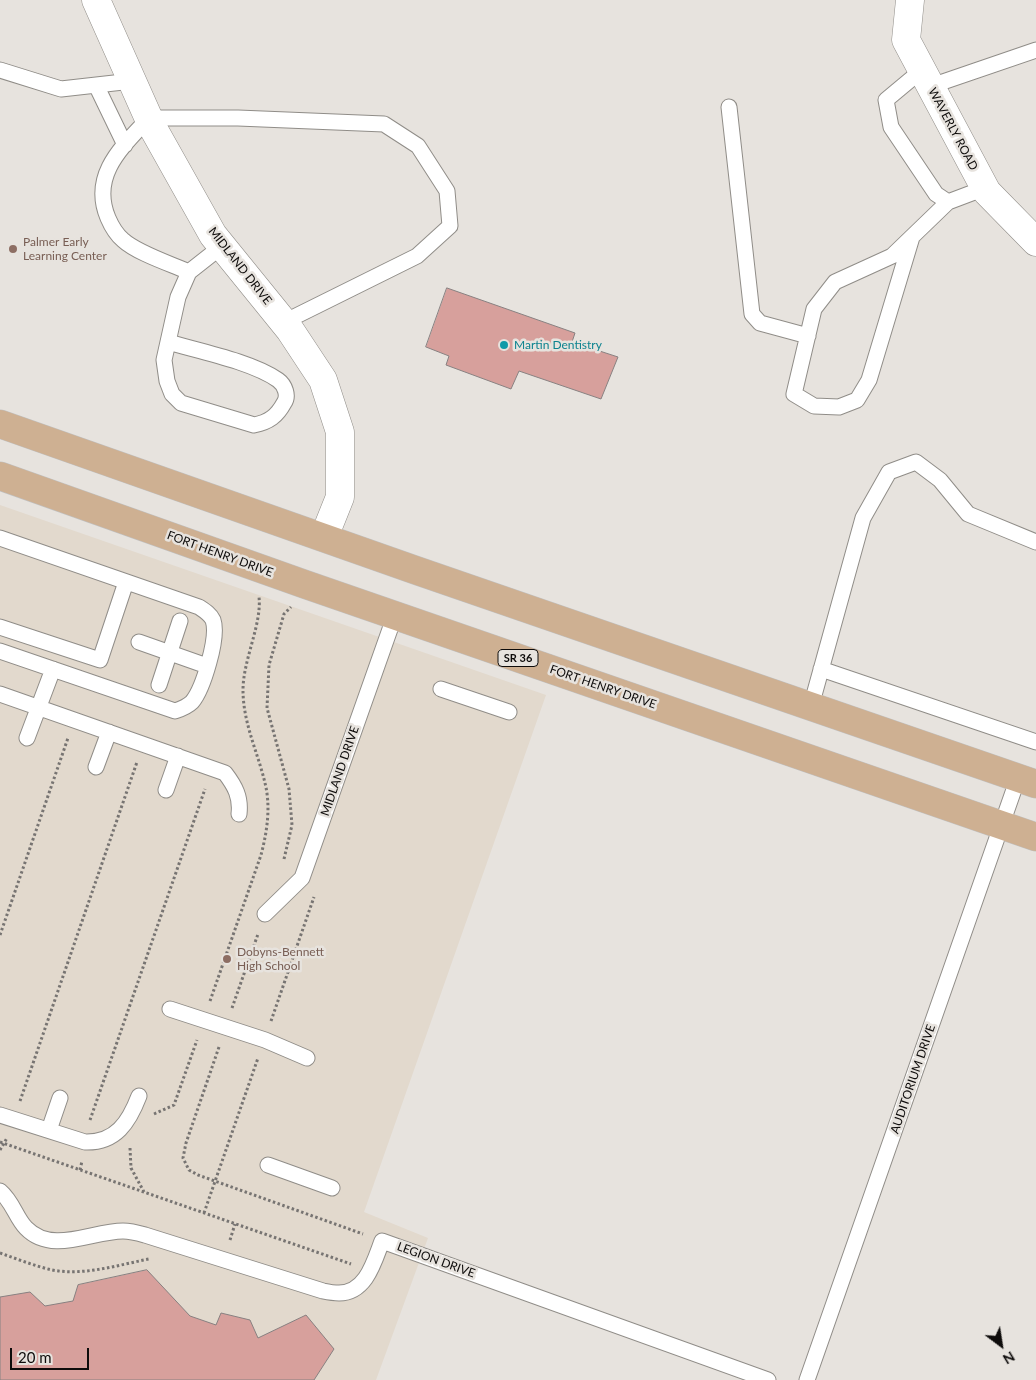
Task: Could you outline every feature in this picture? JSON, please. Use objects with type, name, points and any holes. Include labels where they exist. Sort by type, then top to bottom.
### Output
[{"type":"main road","points":[[0,424],[415,570],[1027,781]]},
{"type":"main road","name":"FORT HENRY DRIVE","points":[[0,476],[1036,837]]},
{"type":"street","name":"MIDLAND DRIVE","points":[[96,0],[149,118],[213,235],[284,322],[323,380],[340,432],[340,496],[324,537]]},
{"type":"street","name":"WAVERLY ROAD","points":[[910,0],[906,40],[987,192],[1036,242]]},
{"type":"lane","points":[[948,202],[936,194],[891,127],[886,100],[926,78],[1036,50]]},
{"type":"lane","points":[[0,70],[61,89],[132,81]]},
{"type":"lane","points":[[96,85],[125,145]]},
{"type":"lane","points":[[729,106],[752,314],[760,323],[808,336]]},
{"type":"lane","points":[[189,272],[122,240],[110,222],[103,206],[104,184],[110,165],[149,118],[238,118],[384,124],[418,146],[447,190],[450,226],[417,256],[284,322]]},
{"type":"lane","points":[[912,237],[869,380],[857,400],[839,407],[814,406],[794,394],[814,309],[835,282],[892,256],[948,202],[985,188]]},
{"type":"lane","points":[[168,342],[255,368],[280,380],[286,389],[286,400],[278,414],[264,423],[254,425],[181,403],[172,394],[164,360],[168,342],[178,298],[189,272],[222,246]]},
{"type":"lane","points":[[811,706],[863,518],[889,472],[916,462],[940,480],[968,514],[1036,542]]},
{"type":"lane","points":[[0,538],[199,607],[208,613],[213,620],[215,632],[200,690],[192,702],[182,709],[175,711],[0,651]]},
{"type":"lane","points":[[0,627],[100,660],[126,582]]},
{"type":"lane","name":"MIDLAND DRIVE","points":[[265,914],[302,878],[395,615]]},
{"type":"lane","points":[[159,685],[180,621]]},
{"type":"lane","points":[[139,642],[207,666]]},
{"type":"lane","points":[[27,738],[53,669]]},
{"type":"lane","points":[[821,669],[1036,742]]},
{"type":"lane","points":[[442,689],[509,712]]},
{"type":"lane","points":[[0,694],[225,773],[234,784],[238,796],[239,814]]},
{"type":"lane","points":[[96,767],[109,732]]},
{"type":"lane","points":[[166,790],[178,756]]},
{"type":"lane","name":"AUDITORIUM DRIVE","points":[[807,1380],[1001,826],[1027,781]]},
{"type":"lane","points":[[170,1009],[265,1040],[307,1058]]},
{"type":"lane","points":[[7,1117],[86,1142],[96,1142],[110,1138],[119,1131],[134,1109],[139,1096]]},
{"type":"lane","points":[[49,1130],[60,1098]]},
{"type":"lane","points":[[268,1165],[332,1188]]},
{"type":"lane","name":"LEGION DRIVE","points":[[0,1191],[10,1200],[26,1228],[38,1237],[69,1241],[104,1233],[124,1231],[145,1235],[323,1291],[340,1293],[358,1288],[371,1271],[382,1241],[768,1380]]},
{"type":"path","points":[[153,1115],[174,1105],[261,855],[267,832],[268,806],[266,785],[250,734],[243,690],[246,662],[260,607],[258,590],[266,570]]},
{"type":"path","points":[[0,935],[74,720]]},
{"type":"path","points":[[0,1150],[7,1117],[143,744]]},
{"type":"path","points":[[80,1170],[89,1122],[213,768]]},
{"type":"path","points":[[204,1213],[316,891]]},
{"type":"path","points":[[130,1141],[131,1168],[144,1192]]},
{"type":"path","points":[[2,1143],[371,1271]]},
{"type":"path","points":[[233,1231],[235,1224]]},
{"type":"path","points":[[0,1254],[53,1270],[71,1271],[91,1270],[151,1259]]},
{"type":"shaded area","name":"Dobyns-Bennett High School","points":[[0,505],[546,695],[364,1212],[428,1238],[376,1380],[0,1380]]},
{"type":"building","name":"Martin Dentistry","points":[[447,288],[575,333],[572,342],[618,357],[601,399],[519,371],[511,389],[446,365],[449,356],[426,347]]},
{"type":"building","points":[[147,1270],[190,1316],[216,1325],[221,1313],[250,1320],[258,1338],[306,1315],[334,1349],[314,1380],[0,1380],[0,1297],[30,1292],[45,1306],[73,1301],[78,1285]]},
{"type":"place","name":"Palmer Early Learning Center","points":[[13,249]]},
{"type":"place","name":"Martin Dentistry","points":[[504,345]]},
{"type":"place","name":"Dobyns-Bennett High School","points":[[227,959]]}]
